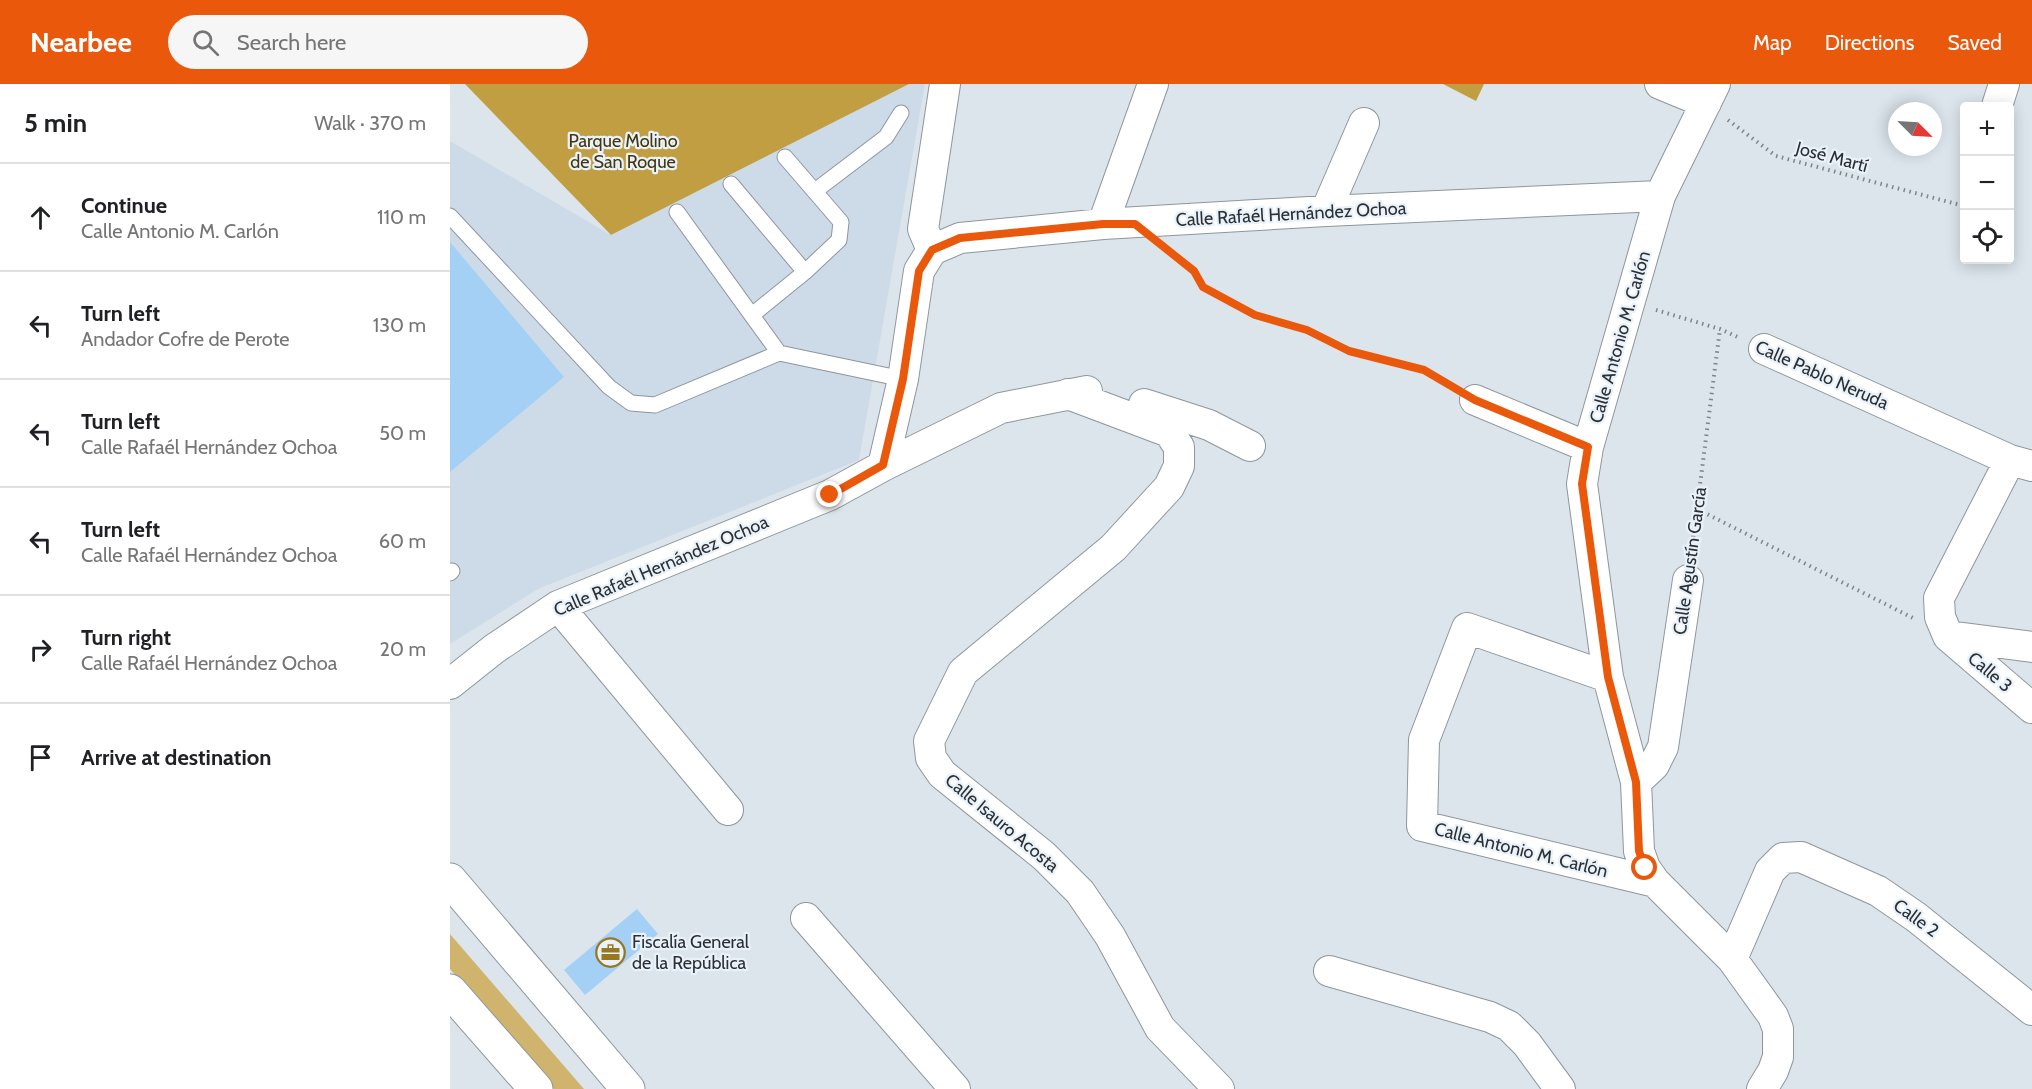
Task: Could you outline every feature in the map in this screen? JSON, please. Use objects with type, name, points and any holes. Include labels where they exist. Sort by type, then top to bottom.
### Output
[{"type":"main road","points":[[450,880],[628,1089]]},
{"type":"main road","points":[[450,991],[536,1089]]},
{"type":"street","points":[[928,239],[945,84]]},
{"type":"street","points":[[883,465],[903,379],[919,271],[951,151],[963,84]]},
{"type":"street","points":[[1103,224],[1153,84]]},
{"type":"street","points":[[1660,84],[1711,94]]},
{"type":"street","points":[[1998,102],[2004,84]]},
{"type":"street","name":"Calle Antonio M. Carlón","points":[[1711,94],[1660,196],[1588,447],[1582,484],[1608,677],[1636,782],[1639,851],[1645,868],[1654,882],[1732,959],[1773,1016],[1778,1029],[1778,1057],[1762,1089]]},
{"type":"street","points":[[1326,211],[1364,123]]},
{"type":"street","name":"Calle Rafaél Hernández Ochoa","points":[[928,239],[1103,224],[1660,196]]},
{"type":"street","name":"Calle Pablo Neruda","points":[[1764,349],[2021,463]]},
{"type":"street","name":"Calle Rafaél Hernández Ochoa","points":[[450,684],[494,649],[558,606],[830,495],[883,465],[1001,408],[1100,390],[1209,425],[1250,446]]},
{"type":"street","name":"Calle Isauro Acosta","points":[[1068,394],[1169,432],[1179,447],[1179,466],[1169,487],[1113,548],[963,672],[929,741],[931,758],[942,774],[1044,856],[1080,892],[1110,936],[1160,1028],[1219,1089]]},
{"type":"street","points":[[1475,400],[1588,447]]},
{"type":"street","points":[[2021,463],[1940,597],[1940,617],[1948,636],[2032,647]]},
{"type":"street","name":"Calle Agustín García","points":[[1636,782],[1654,765],[1663,747],[1688,580]]},
{"type":"street","points":[[558,606],[728,810]]},
{"type":"street","name":"Calle Antonio M. Carlón","points":[[1608,677],[1467,628],[1424,740],[1422,826],[1654,882]]},
{"type":"street","name":"Calle 3","points":[[1948,636],[2032,708]]},
{"type":"street","name":"Calle 2","points":[[1732,959],[1770,872],[1783,858],[1801,857],[1878,891],[1916,917],[2032,1010]]},
{"type":"street","points":[[806,918],[955,1089]]},
{"type":"street","points":[[1329,971],[1490,1017],[1509,1026],[1527,1044],[1560,1089]]},
{"type":"lane","points":[[815,191],[886,137],[901,113]]},
{"type":"lane","points":[[752,315],[805,272],[839,240],[841,222],[785,157]]},
{"type":"lane","points":[[731,184],[805,272]]},
{"type":"lane","points":[[677,212],[779,353]]},
{"type":"lane","points":[[450,216],[609,387],[631,403],[655,405],[779,353],[903,379]]},
{"type":"path","name":"José Martí","points":[[1711,94],[1776,156],[1960,205]]},
{"type":"path","points":[[1135,224],[1194,271],[1203,287],[1255,315],[1307,330],[1349,351],[1424,370],[1475,400]]},
{"type":"path","name":"Calle Pablo Neruda","points":[[1629,302],[1720,329],[1764,349]]},
{"type":"path","name":"Calle Agustín García","points":[[1688,580],[1720,329]]},
{"type":"path","points":[[1697,509],[1948,636]]},
{"type":"shaded area","points":[[909,84],[925,84],[859,460],[538,589],[450,644],[450,141],[611,235]]},
{"type":"shaded area","points":[[450,934],[584,1089],[554,1089],[450,969]]},
{"type":"green space","name":"Parque Molino de San Roque","points":[[465,84],[909,84],[611,235]]},
{"type":"green space","points":[[1443,84],[1484,84],[1476,101]]},
{"type":"building","points":[[450,242],[564,377],[450,472]]},
{"type":"building","name":"Fiscalía General de la República","points":[[637,909],[658,934],[585,995],[564,970]]},
{"type":"place","name":"Fiscalía General de la República","points":[[611,952]]},
{"type":"route","points":[[830,495],[883,465],[903,379],[919,271],[932,250],[960,238],[1103,224],[1135,224],[1194,271],[1203,287],[1255,315],[1307,330],[1349,351],[1424,370],[1475,400],[1588,447],[1582,484],[1608,677],[1636,782],[1639,851],[1645,868]]}]
